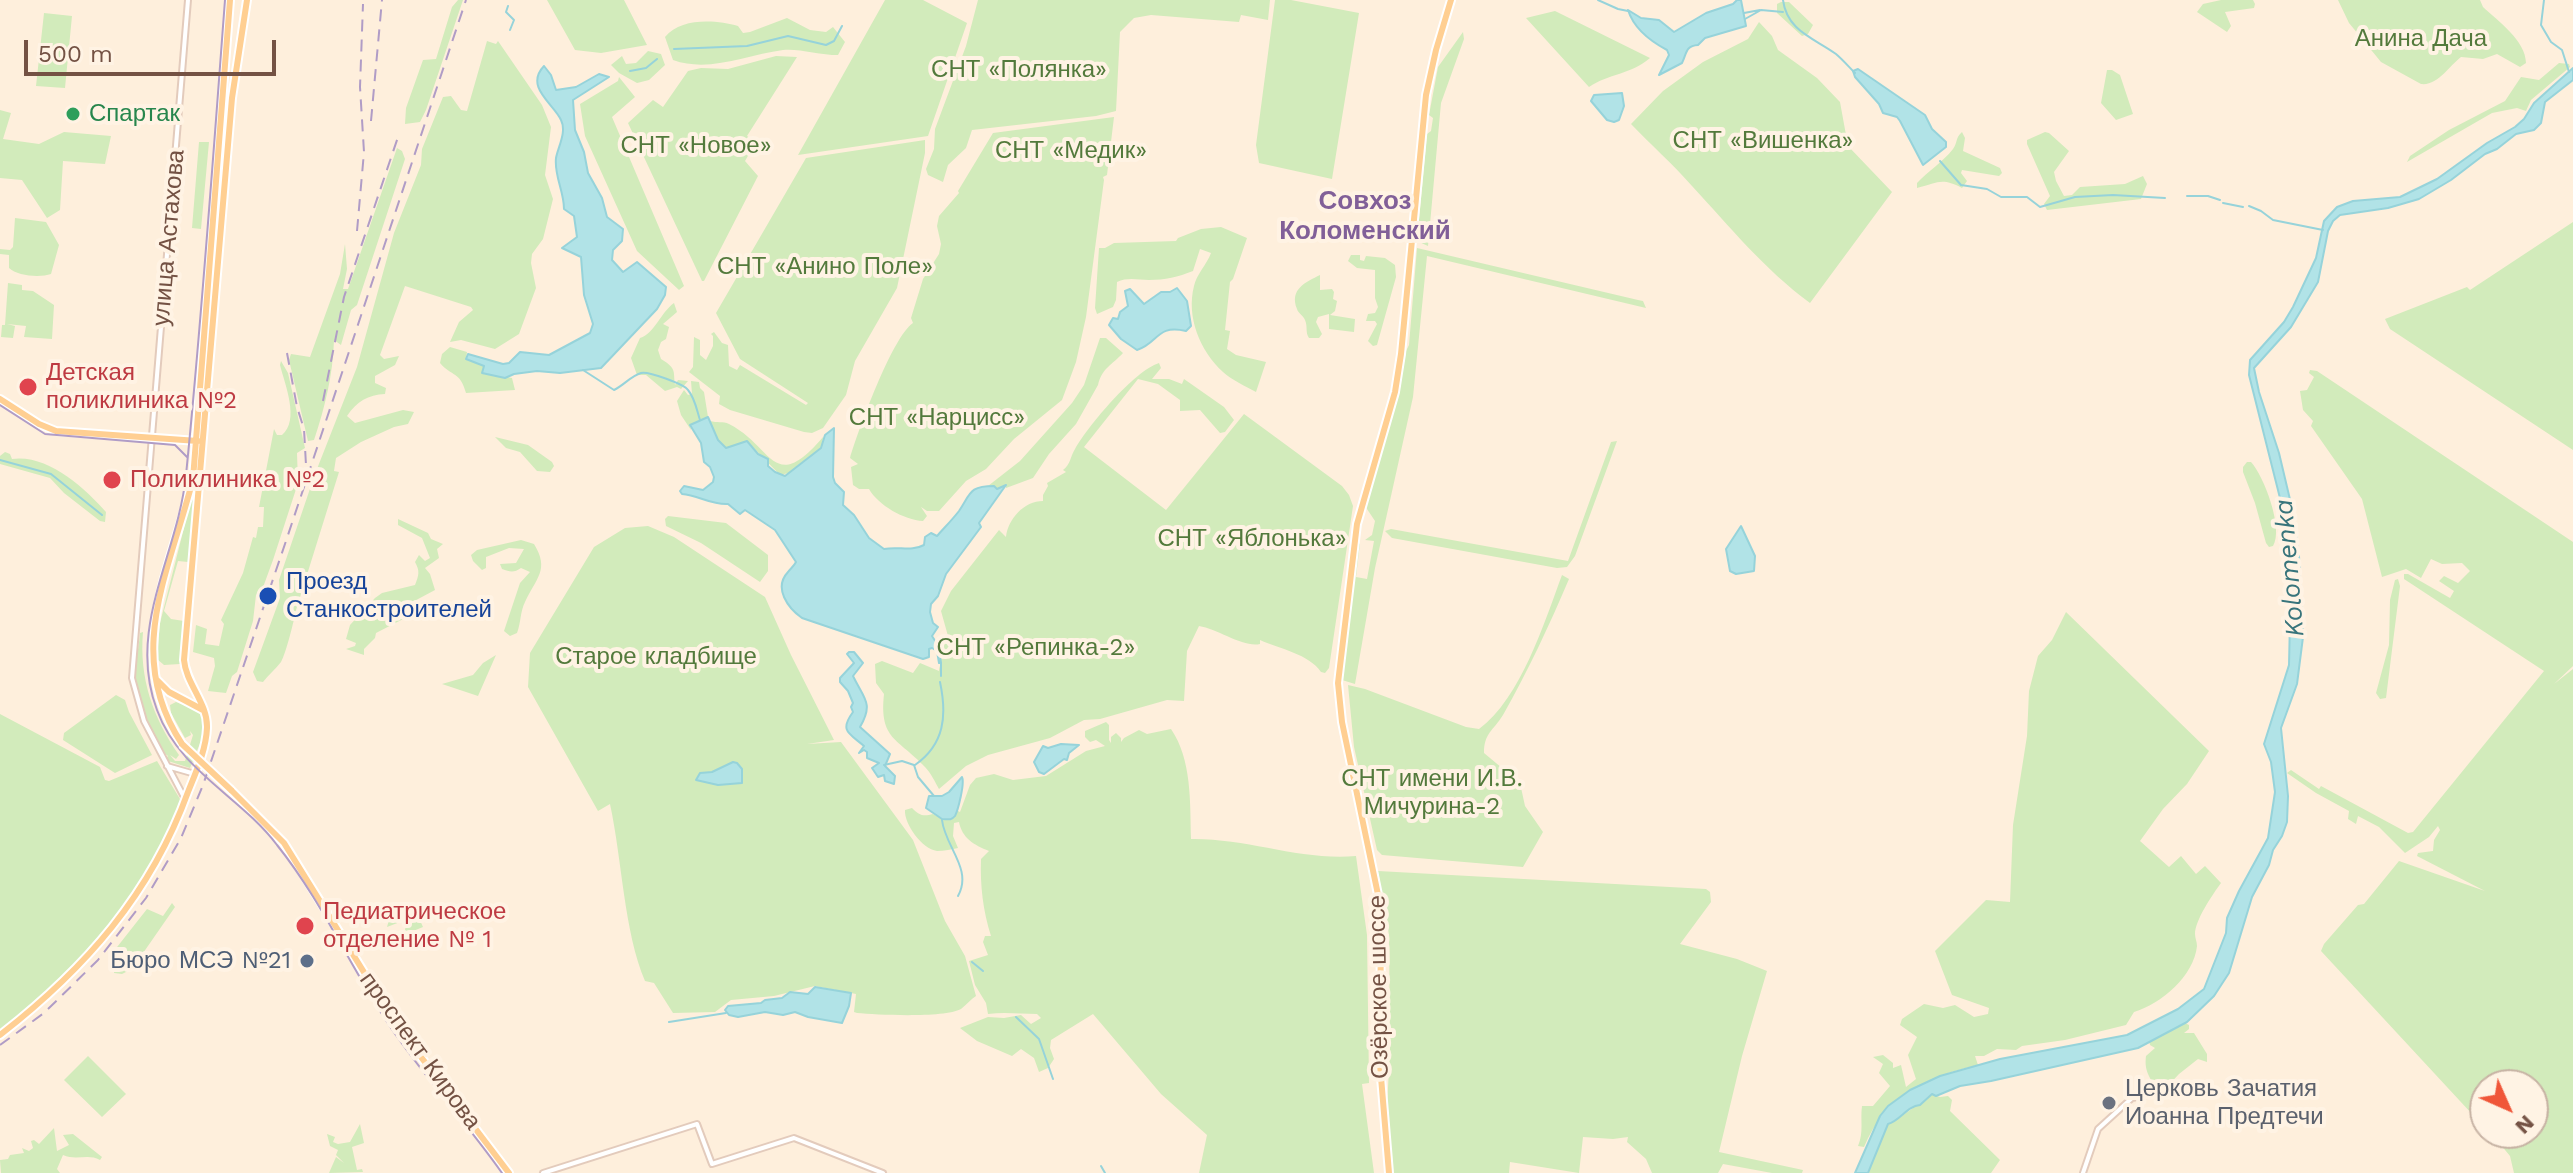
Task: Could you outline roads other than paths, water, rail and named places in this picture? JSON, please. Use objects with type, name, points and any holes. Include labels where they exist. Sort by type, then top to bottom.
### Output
[{"type":"main road","name":"улица Астахова","points":[[205,712],[187,674],[184,660],[198,495],[202,347],[230,0]]},
{"type":"main road","name":"улица Астахова","points":[[182,744],[163,710],[154,677],[152,645],[156,613],[193,479],[210,347],[235,79],[247,0]]},
{"type":"main road","name":"Озёрское шоссе","points":[[1389,1173],[1380,1065],[1381,909],[1342,722],[1338,683],[1357,524],[1395,392],[1401,354],[1426,95],[1451,0]]},
{"type":"main road","points":[[224,78],[235,79]]},
{"type":"main road","points":[[222,105],[232,106]]},
{"type":"main road","points":[[219,139],[229,139]]},
{"type":"main road","points":[[215,185],[225,186]]},
{"type":"main road","points":[[202,347],[210,347]]},
{"type":"main road","points":[[0,399],[45,428],[56,431],[198,441]]},
{"type":"main road","points":[[0,1035],[69,977],[115,926],[166,849],[207,735],[205,712],[164,689],[154,677]]},
{"type":"main road","points":[[163,710],[169,702],[179,697]]},
{"type":"main road","name":"проспект Кирова","points":[[182,744],[284,843],[396,1024],[509,1173]]},
{"type":"street","name":"улица Астахова","points":[[186,800],[144,721],[132,678],[188,0]]},
{"type":"street","points":[[167,766],[195,774]]},
{"type":"street","points":[[2083,1173],[2098,1129],[2132,1098],[2164,1092],[2172,1086]]},
{"type":"street","points":[[543,1173],[697,1124],[712,1164],[794,1138],[883,1173]]},
{"type":"water","points":[[1741,0],[1746,26],[1705,38],[1689,48],[1682,63],[1659,75],[1669,55],[1667,50],[1643,34],[1628,10],[1641,18],[1659,20],[1674,32],[1706,13]]},
{"type":"water","points":[[544,66],[556,90],[576,87],[599,74],[609,77],[573,100],[575,130],[588,173],[602,198],[607,217],[623,229],[622,241],[613,250],[612,260],[623,272],[637,262],[666,287],[665,295],[657,309],[601,368],[560,373],[537,371],[505,378],[482,373],[484,366],[466,359],[468,354],[503,364],[509,363],[520,352],[549,355],[590,333],[593,324],[584,295],[581,257],[562,248],[577,237],[574,216],[564,209],[556,171],[563,125],[542,95],[537,81]]},
{"type":"water","points":[[2573,68],[2573,80],[2545,102],[2541,123],[2534,130],[2516,134],[2419,199],[2388,208],[2340,215],[2333,221],[2328,231],[2318,282],[2291,327],[2254,368],[2292,508],[2299,556],[2303,637],[2297,684],[2281,728],[2288,796],[2287,822],[2252,897],[2229,973],[2214,996],[2187,1022],[2138,1048],[1960,1086],[1936,1096],[1932,1094],[1888,1124],[1868,1173],[1855,1173],[1880,1116],[1910,1090],[1940,1076],[2000,1059],[2127,1035],[2178,1009],[2204,989],[2226,933],[2227,918],[2268,838],[2275,792],[2271,762],[2264,744],[2289,665],[2291,576],[2287,537],[2249,375],[2250,360],[2284,322],[2293,307],[2316,258],[2324,221],[2337,207],[2353,201],[2400,197],[2437,179],[2515,127],[2534,103]]},
{"type":"water","points":[[1858,69],[1925,115],[1932,129],[1946,142],[1946,147],[1923,165],[1897,117],[1883,113],[1855,77],[1853,71]]},
{"type":"water","points":[[1622,93],[1624,106],[1619,120],[1614,122],[1607,120],[1591,101],[1594,95]]},
{"type":"water","points":[[1177,288],[1187,301],[1191,326],[1186,331],[1163,332],[1137,350],[1121,339],[1109,325],[1128,306],[1125,291],[1130,289],[1144,304],[1161,292]]},
{"type":"water","points":[[708,417],[718,440],[726,448],[747,441],[758,454],[768,459],[768,466],[785,476],[821,448],[825,435],[834,428],[833,477],[844,492],[843,505],[854,515],[869,538],[884,549],[924,545],[925,537],[931,533],[937,536],[975,489],[994,486],[997,489],[1006,485],[979,523],[981,527],[946,574],[938,596],[931,604],[933,623],[938,627],[932,636],[939,647],[941,663],[937,651],[932,648],[929,649],[929,657],[923,659],[802,618],[787,603],[782,591],[784,578],[796,562],[775,530],[745,510],[740,514],[728,504],[682,494],[680,491],[684,486],[703,490],[713,482],[710,467],[704,462],[701,443],[690,425]]},
{"type":"water","points":[[1741,526],[1755,556],[1754,571],[1736,574],[1730,571],[1726,549]]},
{"type":"water","points":[[854,652],[863,663],[853,676],[867,706],[860,727],[890,754],[885,766],[895,776],[894,784],[885,781],[884,775],[878,777],[872,768],[879,763],[867,758],[864,750],[859,753],[864,746],[846,728],[853,712],[853,703],[840,678],[854,663],[847,654]]},
{"type":"water","points":[[1061,744],[1079,745],[1069,753],[1067,760],[1064,759],[1044,774],[1039,772],[1034,762],[1043,746],[1048,748]]},
{"type":"water","points":[[733,762],[742,769],[742,783],[718,785],[696,780],[700,773],[712,772]]},
{"type":"water","points":[[962,777],[961,796],[953,818],[942,819],[926,808],[929,796],[942,796],[949,792]]},
{"type":"water","points":[[815,987],[851,993],[842,1023],[795,1012],[783,1015],[765,1012],[738,1017],[729,1015],[725,1010],[728,1006],[782,998],[790,992],[808,994]]},
{"type":"waterway","points":[[1598,0],[1628,11]]},
{"type":"waterway","points":[[1783,0],[1796,26],[1836,54],[1855,73]]},
{"type":"waterway","points":[[2544,0],[2541,25],[2551,42],[2562,50],[2569,72]]},
{"type":"waterway","points":[[508,6],[506,12],[514,20],[510,30]]},
{"type":"waterway","points":[[1744,13],[1760,10]]},
{"type":"waterway","points":[[1745,19],[1761,10],[1783,12]]},
{"type":"waterway","points":[[674,49],[747,46],[788,36],[826,45],[834,41],[842,26]]},
{"type":"waterway","points":[[630,71],[646,68],[657,59]]},
{"type":"waterway","points":[[1940,161],[1961,185],[1987,189],[2001,197],[2027,197],[2040,207],[2075,197],[2113,195],[2165,198]]},
{"type":"waterway","points":[[2187,196],[2208,196],[2220,200]]},
{"type":"waterway","points":[[2223,203],[2243,207]]},
{"type":"waterway","points":[[2249,206],[2273,220],[2323,230]]},
{"type":"waterway","points":[[583,370],[614,390],[641,373],[673,381],[690,393],[700,420]]},
{"type":"waterway","points":[[0,460],[51,474],[102,515]]},
{"type":"waterway","points":[[941,663],[941,676]]},
{"type":"waterway","points":[[915,765],[933,748],[938,738],[943,717],[940,682]]},
{"type":"waterway","points":[[884,765],[902,761],[914,765],[918,777],[934,796]]},
{"type":"waterway","points":[[942,820],[960,867],[962,886],[958,896]]},
{"type":"waterway","points":[[972,962],[983,971]]},
{"type":"waterway","points":[[669,1022],[726,1013]]},
{"type":"waterway","points":[[1016,1017],[1039,1039],[1053,1079]]},
{"type":"waterway","points":[[1101,1166],[1105,1173]]},
{"type":"tram line","points":[[225,0],[186,475],[174,534],[150,621],[147,650],[149,680],[157,710],[180,750],[277,845],[308,889],[391,1028],[502,1173]]},
{"type":"tram line","points":[[0,405],[45,434],[175,445],[187,457]]},
{"type":"railway","points":[[371,121],[382,0]]},
{"type":"railway","points":[[0,1045],[44,1013],[98,960],[146,898],[181,838],[203,785],[286,541],[466,0]]},
{"type":"railway","points":[[357,231],[364,152],[360,87],[363,4]]},
{"type":"railway","points":[[323,401],[344,297],[398,137]]},
{"type":"railway","points":[[287,353],[304,429],[306,465]]},
{"type":"place","name":"Спартак","points":[[73,114]]},
{"type":"place","name":"Детская поликлиника №2","points":[[28,387]]},
{"type":"place","name":"Поликлиника №2","points":[[112,480]]},
{"type":"place","name":"Проезд Станкостроителей","points":[[268,596]]},
{"type":"place","name":"Педиатрическое отделение № 1","points":[[305,926]]},
{"type":"place","name":"Бюро МСЭ №21","points":[[307,961]]},
{"type":"place","name":"Церковь Зачатия Иоанна Предтечи","points":[[2109,1103]]},
{"type":"district","name":"Совхоз Коломенский","points":[[1365,216]]},
{"type":"park label","name":"Анина Дача","points":[[2421,39]]},
{"type":"park label","name":"СНТ «Полянка»","points":[[1019,70]]},
{"type":"park label","name":"СНТ «Вишенка»","points":[[1763,141]]},
{"type":"park label","name":"СНТ «Новое»","points":[[696,146]]},
{"type":"park label","name":"СНТ «Медик»","points":[[1071,151]]},
{"type":"park label","name":"СНТ «Анино Поле»","points":[[825,267]]},
{"type":"park label","name":"СНТ «Нарцисс»","points":[[937,418]]},
{"type":"park label","name":"СНТ «Яблонька»","points":[[1252,539]]},
{"type":"park label","name":"СНТ «Репинка-2»","points":[[1036,648]]},
{"type":"park label","name":"Старое кладбище","points":[[656,657]]},
{"type":"park label","name":"СНТ имени И.В. Мичурина-2","points":[[1432,793]]},
{"type":"water label","name":"Kolomenka","points":[[2290,568]]}]
